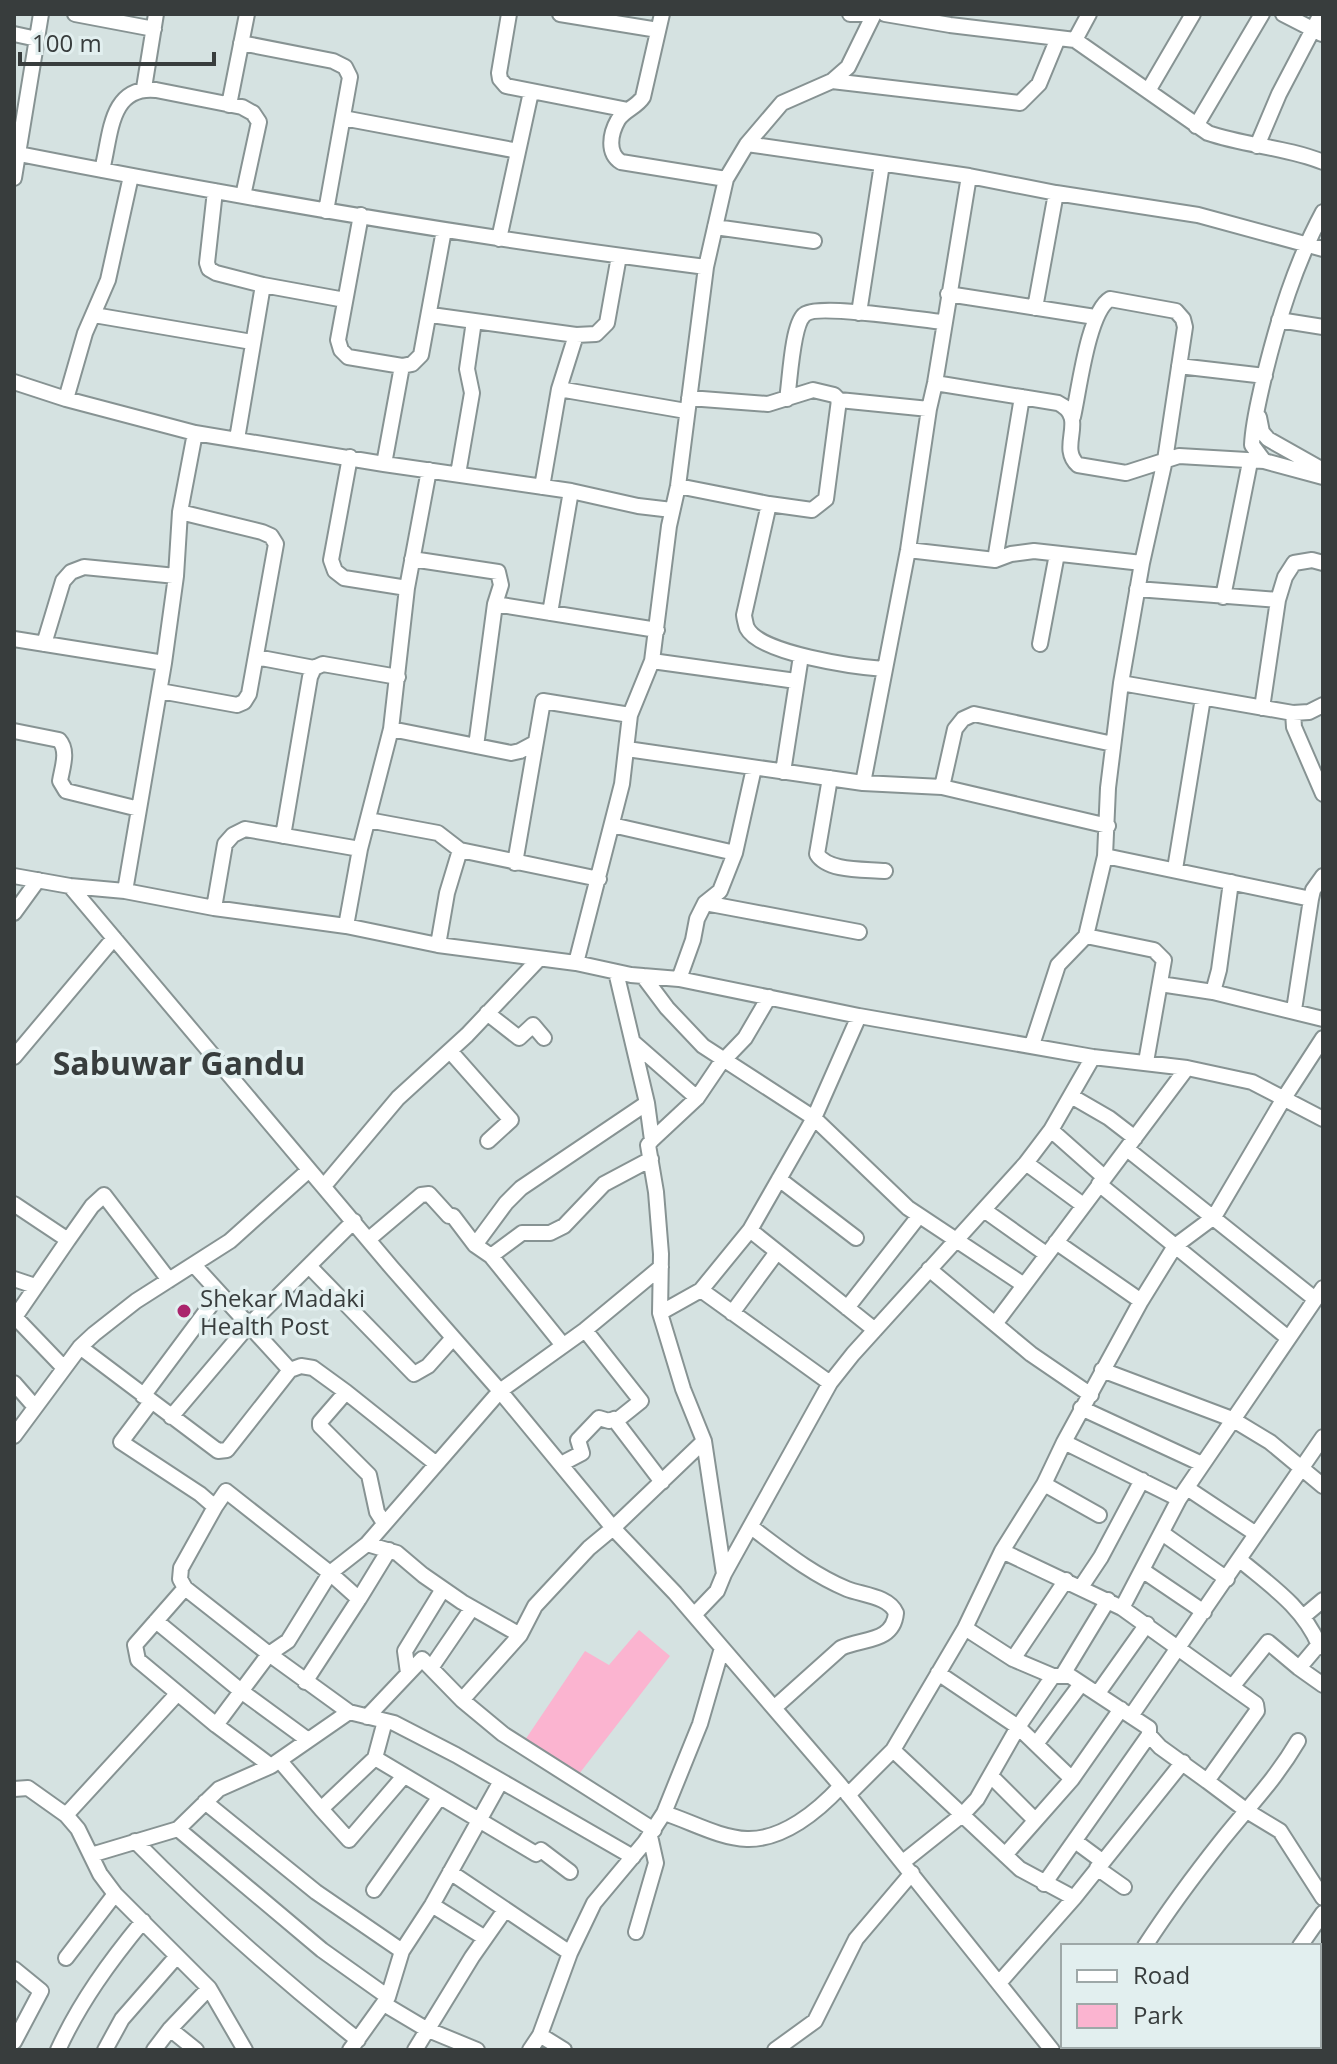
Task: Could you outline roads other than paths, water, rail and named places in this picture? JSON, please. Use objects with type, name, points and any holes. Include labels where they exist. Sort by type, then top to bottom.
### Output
[{"type":"street","points":[[14,178],[19,154],[18,124],[41,14]]},
{"type":"street","points":[[75,14],[155,21],[144,88]]},
{"type":"street","points":[[229,105],[247,14]]},
{"type":"street","points":[[509,14],[499,73],[506,86],[628,110]]},
{"type":"street","points":[[560,14],[658,30]]},
{"type":"street","points":[[662,14],[643,97],[639,104],[618,118],[610,148],[613,157],[621,162],[726,179]]},
{"type":"street","points":[[850,14],[867,14]]},
{"type":"street","points":[[576,963],[612,825],[627,749],[630,715],[652,661],[706,267],[726,179],[747,144],[782,103],[832,81],[848,67],[874,14]]},
{"type":"street","points":[[885,14],[1075,40],[1196,126],[1230,140],[1280,149],[1323,162]]},
{"type":"street","points":[[1075,40],[1089,14]]},
{"type":"street","points":[[1148,91],[1193,14]]},
{"type":"street","points":[[1196,126],[1262,14]]},
{"type":"street","points":[[1283,14],[1319,32]]},
{"type":"street","points":[[1257,146],[1279,94],[1319,32],[1321,14]]},
{"type":"street","points":[[14,34],[37,39]]},
{"type":"street","points":[[832,81],[1020,103],[1039,84],[1058,38]]},
{"type":"street","points":[[241,43],[333,61],[345,67],[350,77],[326,211]]},
{"type":"street","points":[[102,170],[118,103],[130,93],[144,88],[242,107],[253,113],[259,122],[243,196]]},
{"type":"street","points":[[499,239],[531,92]]},
{"type":"street","points":[[343,118],[518,151]]},
{"type":"street","points":[[747,144],[969,176],[1198,215],[1323,249]]},
{"type":"street","points":[[19,154],[326,211],[499,239],[706,267]]},
{"type":"street","points":[[859,313],[882,164]]},
{"type":"street","points":[[66,399],[85,333],[108,280],[131,176]]},
{"type":"street","points":[[863,783],[908,550],[969,176]]},
{"type":"street","points":[[215,191],[207,263],[209,269],[231,278],[345,300]]},
{"type":"street","points":[[1035,308],[1056,193]]},
{"type":"street","points":[[1223,597],[1257,462],[1252,445],[1279,320],[1306,246],[1323,212]]},
{"type":"street","points":[[361,215],[338,340],[341,350],[348,357],[402,366],[412,364],[421,355],[431,315],[444,230]]},
{"type":"street","points":[[715,227],[814,241]]},
{"type":"street","points":[[431,315],[576,335],[596,334],[607,323],[619,256]]},
{"type":"street","points":[[237,439],[263,285]]},
{"type":"street","points":[[948,294],[1095,317]]},
{"type":"street","points":[[1032,1045],[1058,965],[1086,936],[1105,856],[1108,788],[1121,683],[1142,563],[1165,460],[1185,327],[1176,311],[1110,299],[1106,301],[1095,317],[1073,417],[1070,452],[1072,460],[1078,465],[1126,473],[1141,470],[1165,460],[1179,456],[1199,456],[1257,462],[1323,477]]},
{"type":"street","points":[[787,399],[797,326],[804,315],[814,310],[943,322]]},
{"type":"street","points":[[94,315],[252,342]]},
{"type":"street","points":[[1279,320],[1323,327]]},
{"type":"street","points":[[458,474],[472,393],[467,369],[474,321]]},
{"type":"street","points":[[542,487],[559,389],[576,335]]},
{"type":"street","points":[[384,464],[402,366]]},
{"type":"street","points":[[1179,366],[1265,376]]},
{"type":"street","points":[[14,382],[195,433],[571,491],[672,510]]},
{"type":"street","points":[[935,383],[1058,403],[1068,408],[1073,417]]},
{"type":"street","points":[[559,389],[688,405],[768,404],[813,390],[834,395],[839,400],[929,409]]},
{"type":"street","points":[[995,560],[1022,397]]},
{"type":"street","points":[[678,486],[769,504],[812,510],[820,506],[826,499],[839,400]]},
{"type":"street","points":[[1259,402],[1260,423],[1268,439],[1323,470]]},
{"type":"street","points":[[125,891],[160,691],[176,576],[180,512],[195,433]]},
{"type":"street","points":[[350,457],[331,560],[335,571],[344,578],[407,588]]},
{"type":"street","points":[[346,926],[360,849],[391,729],[407,588],[429,470]]},
{"type":"street","points":[[550,613],[571,491]]},
{"type":"street","points":[[769,504],[744,615],[746,627],[754,637],[801,656],[884,669]]},
{"type":"street","points":[[160,691],[237,705],[244,702],[249,694],[276,544],[271,536],[262,532],[180,512]]},
{"type":"street","points":[[908,550],[995,560],[1034,551],[1142,563]]},
{"type":"street","points":[[1040,644],[1057,554]]},
{"type":"street","points":[[412,559],[498,572],[501,585],[495,604],[476,746]]},
{"type":"street","points":[[1262,708],[1278,600],[1285,577],[1294,563],[1312,560],[1323,563]]},
{"type":"street","points":[[44,644],[63,581],[71,572],[84,567],[176,576]]},
{"type":"street","points":[[1137,589],[1278,600]]},
{"type":"street","points":[[495,604],[657,630]]},
{"type":"street","points":[[14,639],[164,663]]},
{"type":"street","points":[[783,772],[801,656]]},
{"type":"street","points":[[256,657],[314,668],[323,664],[398,677]]},
{"type":"street","points":[[652,661],[796,681]]},
{"type":"street","points":[[283,836],[314,668]]},
{"type":"street","points":[[1121,683],[1293,713],[1309,712],[1323,705]]},
{"type":"street","points":[[1175,869],[1203,698]]},
{"type":"street","points":[[515,863],[543,701],[630,715]]},
{"type":"street","points":[[1293,713],[1294,727],[1323,794]]},
{"type":"street","points":[[942,787],[955,729],[963,719],[974,714],[1113,744]]},
{"type":"street","points":[[391,729],[511,753],[535,743]]},
{"type":"street","points":[[14,731],[59,740],[63,744],[60,781],[66,791],[139,809]]},
{"type":"street","points":[[627,749],[863,783],[942,787],[1108,826]]},
{"type":"street","points":[[679,979],[697,919],[705,903],[720,891],[735,853],[754,768]]},
{"type":"street","points":[[830,778],[817,854],[829,865],[885,871]]},
{"type":"street","points":[[368,820],[438,833],[460,850],[599,879]]},
{"type":"street","points":[[612,825],[735,853]]},
{"type":"street","points":[[214,908],[225,844],[245,829],[360,849]]},
{"type":"street","points":[[438,945],[447,893],[460,850]]},
{"type":"street","points":[[1105,856],[1311,899]]},
{"type":"street","points":[[14,876],[346,926],[438,945],[679,979],[859,1016],[1093,1057],[1187,1068],[1252,1082],[1323,1119]]},
{"type":"street","points":[[1294,1010],[1311,899],[1323,876]]},
{"type":"street","points":[[14,913],[38,880]]},
{"type":"street","points":[[1213,992],[1231,882]]},
{"type":"street","points":[[70,886],[613,1528],[694,1615],[845,1791],[1055,2050]]},
{"type":"street","points":[[705,903],[859,932]]},
{"type":"street","points":[[1086,936],[1160,953],[1164,960],[1146,1062]]},
{"type":"street","points":[[14,1057],[114,938]]},
{"type":"street","points":[[324,1186],[398,1098],[450,1051],[539,959]]},
{"type":"street","points":[[616,972],[647,1103],[652,1140]]},
{"type":"street","points":[[643,976],[686,1030],[724,1061],[814,1118],[919,1216],[1024,1285]]},
{"type":"street","points":[[1160,984],[1213,992],[1323,1019]]},
{"type":"street","points":[[724,1574],[704,1441],[683,1389],[660,1313],[661,1267],[648,1145],[697,1098],[745,1038],[769,997]]},
{"type":"street","points":[[487,1013],[519,1038],[533,1025],[544,1038]]},
{"type":"street","points":[[660,1313],[701,1290],[750,1230],[814,1118],[859,1016]]},
{"type":"street","points":[[664,1813],[745,1839],[766,1837],[786,1830],[845,1791],[893,1750],[965,1628],[1002,1551],[1044,1484],[1081,1408],[1141,1301],[1175,1246],[1214,1217],[1323,1038]]},
{"type":"street","points":[[633,1042],[697,1098]]},
{"type":"street","points":[[450,1051],[511,1120],[488,1141]]},
{"type":"street","points":[[694,1615],[717,1591],[830,1383],[1026,1163],[1051,1130],[1093,1057]]},
{"type":"street","points":[[995,1324],[1187,1068]]},
{"type":"street","points":[[1071,1096],[1093,1108],[1214,1217],[1319,1293],[1183,1494],[1122,1608]]},
{"type":"street","points":[[475,1245],[521,1188],[647,1103]]},
{"type":"street","points":[[1051,1130],[1175,1246],[1288,1338]]},
{"type":"street","points":[[491,1256],[522,1233],[550,1233],[564,1226],[604,1184],[651,1159]]},
{"type":"street","points":[[1026,1163],[1083,1205]]},
{"type":"street","points":[[14,1436],[80,1347],[136,1301],[230,1241],[309,1170]]},
{"type":"street","points":[[779,1179],[856,1238]]},
{"type":"street","points":[[369,1239],[425,1193],[449,1216],[453,1216],[475,1245],[491,1256],[562,1344]]},
{"type":"street","points":[[64,1368],[15,1317],[92,1206],[104,1195],[169,1280]]},
{"type":"street","points":[[14,1204],[68,1240]]},
{"type":"street","points":[[984,1210],[1046,1254]]},
{"type":"street","points":[[847,1308],[919,1216]]},
{"type":"street","points":[[171,1417],[248,1326],[354,1221]]},
{"type":"street","points":[[750,1230],[875,1330]]},
{"type":"street","points":[[1056,1242],[1141,1301]]},
{"type":"street","points":[[732,1313],[777,1252]]},
{"type":"street","points":[[194,1265],[290,1370]]},
{"type":"street","points":[[309,1266],[414,1374],[428,1366],[453,1338]]},
{"type":"street","points":[[216,1725],[269,1654],[288,1641],[330,1573],[367,1544],[500,1391],[585,1330],[661,1267]]},
{"type":"street","points":[[929,1269],[1031,1354],[1091,1395]]},
{"type":"street","points":[[14,1279],[35,1286]]},
{"type":"street","points":[[701,1290],[830,1383]]},
{"type":"street","points":[[215,1507],[121,1442],[219,1294]]},
{"type":"street","points":[[585,1330],[641,1401],[616,1421]]},
{"type":"street","points":[[80,1347],[218,1451],[227,1450],[290,1370],[301,1366],[313,1368],[435,1463]]},
{"type":"street","points":[[1102,1370],[1232,1419],[1270,1442],[1323,1486]]},
{"type":"street","points":[[14,1383],[35,1407]]},
{"type":"street","points":[[346,1392],[320,1426],[369,1475],[377,1512],[384,1523]]},
{"type":"street","points":[[1081,1408],[1202,1464]]},
{"type":"street","points":[[561,1464],[582,1453],[578,1440],[599,1418],[616,1421],[662,1482]]},
{"type":"street","points":[[1005,1855],[1180,1648],[1323,1437]]},
{"type":"street","points":[[462,1700],[520,1635],[535,1606],[589,1548],[704,1441]]},
{"type":"street","points":[[1064,1442],[1142,1480],[1183,1494],[1256,1534]]},
{"type":"street","points":[[1081,1587],[1101,1557],[1142,1480]]},
{"type":"street","points":[[1044,1484],[1099,1515]]},
{"type":"street","points":[[359,1599],[226,1491],[181,1568],[180,1579],[185,1588],[305,1682],[349,1712],[385,1721],[444,1749],[633,1857]]},
{"type":"street","points":[[751,1527],[805,1568],[847,1589],[878,1598],[893,1607],[896,1613],[890,1631],[880,1638],[841,1648],[774,1708]]},
{"type":"street","points":[[1162,1533],[1227,1579]]},
{"type":"street","points":[[367,1544],[397,1553],[443,1589],[520,1635]]},
{"type":"street","points":[[305,1682],[389,1550]]},
{"type":"street","points":[[1002,1551],[1122,1608],[1256,1704],[1257,1711],[1207,1781]]},
{"type":"street","points":[[1240,1560],[1304,1616],[1321,1645],[1299,1668]]},
{"type":"street","points":[[1142,1570],[1204,1612]]},
{"type":"street","points":[[1013,1659],[1066,1580]]},
{"type":"street","points":[[185,1588],[135,1645],[138,1660],[177,1694],[216,1725],[275,1763],[349,1840],[404,1776]]},
{"type":"street","points":[[408,1673],[405,1651],[443,1589]]},
{"type":"street","points":[[775,2050],[815,2021],[856,1939],[908,1868],[977,1799],[1018,1727],[1058,1676],[1108,1600]]},
{"type":"street","points":[[1304,1616],[1323,1600]]},
{"type":"street","points":[[431,1668],[472,1608]]},
{"type":"street","points":[[156,1621],[241,1691],[308,1740]]},
{"type":"street","points":[[1098,1693],[1147,1624]]},
{"type":"street","points":[[965,1628],[1013,1659],[1058,1676],[1070,1676],[1149,1728],[1149,1735],[1044,1884]]},
{"type":"street","points":[[1232,1687],[1268,1642],[1323,1685]]},
{"type":"street","points":[[530,2050],[540,2035],[570,1953],[594,1903],[652,1833],[664,1813],[700,1724],[722,1648]]},
{"type":"street","points":[[367,1717],[422,1659],[462,1700],[503,1734],[652,1833],[656,1863],[636,1932]]},
{"type":"street","points":[[938,1673],[1018,1727],[1072,1779]]},
{"type":"street","points":[[1036,1744],[1081,1684]]},
{"type":"street","points":[[66,1815],[177,1694]]},
{"type":"street","points":[[91,1855],[178,1829],[228,1784],[275,1763],[349,1712]]},
{"type":"street","points":[[321,1809],[375,1758],[385,1721]]},
{"type":"street","points":[[1149,1735],[1160,1747],[1247,1811],[1280,1831],[1323,1898]]},
{"type":"street","points":[[1146,1944],[1164,1917],[1280,1772],[1298,1741]]},
{"type":"street","points":[[893,1750],[1020,1869],[1074,1898]]},
{"type":"street","points":[[375,1758],[536,1854],[541,1850],[570,1872]]},
{"type":"street","points":[[999,1983],[1074,1898],[1183,1762]]},
{"type":"street","points":[[991,1776],[1035,1820]]},
{"type":"street","points":[[135,1841],[184,1891],[357,2046],[386,2001],[402,1951],[432,1905],[501,1781]]},
{"type":"street","points":[[14,1789],[28,1788],[66,1815],[78,1829],[100,1874],[115,1894],[209,1988],[240,2047]]},
{"type":"street","points":[[374,1890],[439,1798]]},
{"type":"street","points":[[205,1802],[316,1892],[402,1951]]},
{"type":"street","points":[[178,1829],[386,2001],[426,2029],[477,2050]]},
{"type":"street","points":[[1075,1841],[1124,1887]]},
{"type":"street","points":[[450,1872],[570,1953]]},
{"type":"street","points":[[66,1958],[115,1894]]},
{"type":"street","points":[[432,1905],[485,1938]]},
{"type":"street","points":[[415,2050],[505,1910]]},
{"type":"street","points":[[1301,1944],[1323,1913]]},
{"type":"street","points":[[58,2050],[79,2008],[143,1921]]},
{"type":"street","points":[[105,2050],[122,2019],[177,1956]]},
{"type":"street","points":[[14,1969],[41,1991],[14,2042]]},
{"type":"street","points":[[154,2050],[209,1988]]},
{"type":"street","points":[[170,2029],[196,2050]]},
{"type":"street","points":[[540,2035],[564,2050]]},
{"type":"place","name":"Shekar Madaki Health Post","points":[[184,1311]]},
{"type":"district","name":"Sabuwar Gandu","points":[[179,1062]]}]
